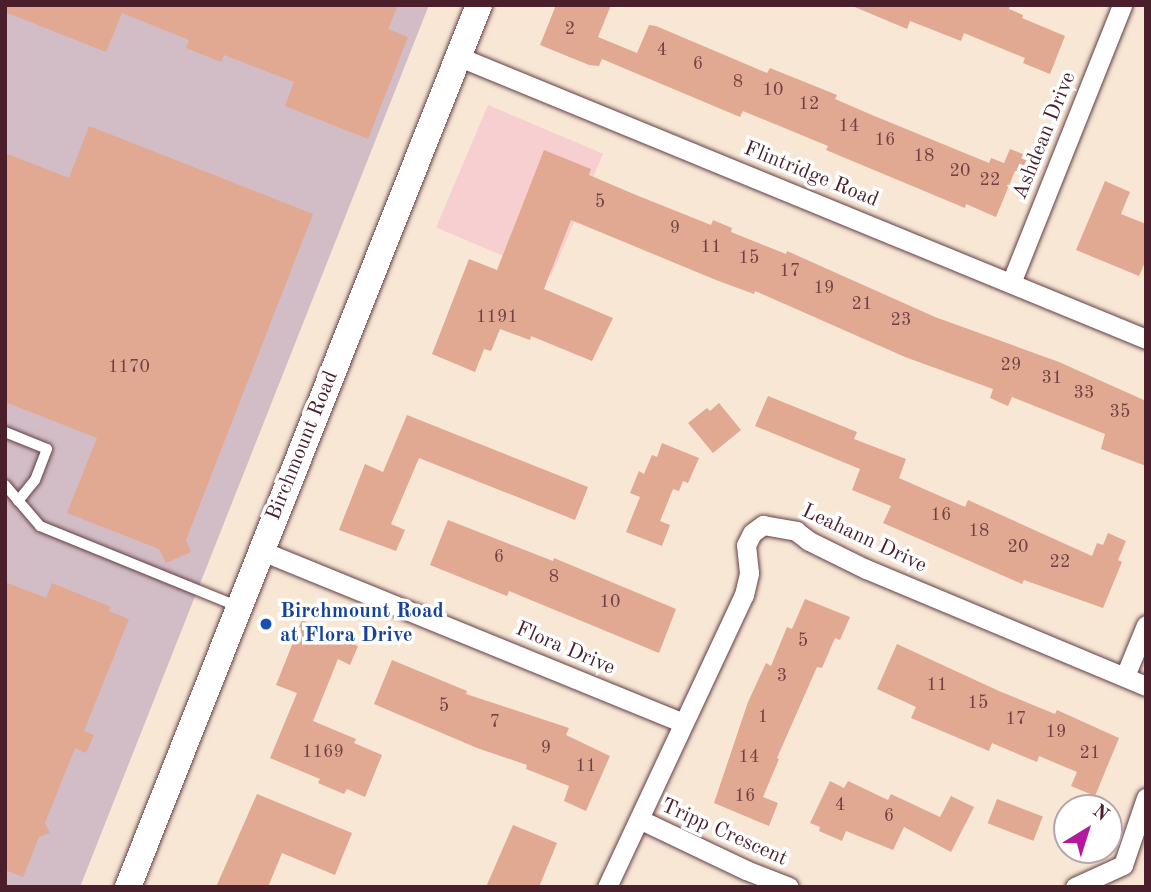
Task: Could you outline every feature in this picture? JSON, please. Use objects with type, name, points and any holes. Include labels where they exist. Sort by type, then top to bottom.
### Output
[{"type":"main road","name":"Birchmount Road","points":[[128,887],[478,5]]},
{"type":"street","name":"Ashdean Drive","points":[[1011,283],[1122,5]]},
{"type":"street","name":"Flintridge Road","points":[[457,56],[1146,339]]},
{"type":"street","name":"Leahann Drive","points":[[682,722],[744,595],[749,573],[746,545],[752,533],[763,525],[796,531],[809,541],[866,569],[1146,686]]},
{"type":"street","name":"Flora Drive","points":[[262,551],[682,722]]},
{"type":"street","points":[[1125,676],[1146,625]]},
{"type":"street","points":[[607,887],[641,820],[682,722]]},
{"type":"street","points":[[1075,887],[1123,865],[1146,798]]},
{"type":"street","name":"Tripp Crescent","points":[[641,820],[746,870],[789,887]]},
{"type":"lane","points":[[5,432],[47,449],[35,480],[18,501]]},
{"type":"lane","points":[[5,485],[40,526],[240,608]]},
{"type":"shaded area","points":[[5,5],[429,5],[80,887],[5,887]]},
{"type":"shaded area","points":[[488,105],[603,154],[551,276],[436,227]]},
{"type":"building","points":[[5,5],[398,5],[388,29],[408,37],[368,139],[285,106],[294,82],[224,55],[221,62],[186,48],[189,40],[122,13],[106,52],[5,12]]},
{"type":"building","points":[[556,5],[611,5],[598,37],[637,53],[649,25],[656,26],[767,73],[770,68],[837,95],[835,99],[989,163],[991,158],[1004,163],[1010,149],[1028,156],[1021,173],[1015,171],[996,217],[966,204],[965,208],[826,150],[828,146],[743,111],[740,117],[602,59],[599,66],[589,65],[540,45]]},
{"type":"building","points":[[850,5],[1010,5],[1009,9],[1023,15],[1022,18],[1065,36],[1050,74],[1023,63],[1025,58],[964,33],[961,41],[910,21],[907,29]]},
{"type":"building","points":[[89,126],[313,214],[186,540],[191,552],[166,563],[159,549],[67,513],[97,438],[5,402],[5,153],[69,178]]},
{"type":"building","points":[[544,150],[591,169],[589,175],[636,195],[711,225],[713,220],[732,228],[731,232],[786,254],[787,251],[935,317],[1059,362],[1146,401],[1146,466],[1101,449],[1105,434],[1012,397],[1008,406],[990,398],[993,389],[905,357],[755,291],[754,294],[716,280],[571,220],[544,289],[613,318],[592,361],[531,336],[530,340],[500,329],[491,351],[484,349],[475,372],[432,354],[469,259],[497,270]]},
{"type":"building","points":[[1105,181],[1130,192],[1121,214],[1146,224],[1146,260],[1139,276],[1076,250]]},
{"type":"building","points":[[768,396],[857,432],[854,439],[906,459],[899,478],[965,507],[968,500],[1092,556],[1097,543],[1103,545],[1108,533],[1126,541],[1118,560],[1122,562],[1103,608],[1024,580],[1022,584],[883,523],[891,506],[852,490],[860,469],[755,426]]},
{"type":"building","points":[[719,403],[741,430],[713,453],[688,423],[707,408],[710,411]]},
{"type":"building","points":[[407,415],[588,487],[575,520],[419,458],[391,524],[405,530],[396,551],[339,530],[365,464],[383,472]]},
{"type":"building","points":[[662,443],[699,458],[688,483],[683,481],[679,491],[673,489],[660,521],[670,525],[662,546],[626,532],[640,497],[630,493],[639,471],[644,474],[652,455],[657,457]]},
{"type":"building","points":[[448,520],[553,561],[554,558],[676,609],[659,653],[509,591],[507,596],[430,565]]},
{"type":"building","points":[[5,582],[46,598],[52,583],[111,607],[109,611],[129,619],[84,731],[94,735],[86,753],[75,748],[45,823],[50,833],[39,837],[23,877],[5,870]]},
{"type":"building","points":[[805,599],[850,617],[840,640],[835,638],[822,668],[817,667],[777,758],[779,759],[763,797],[778,803],[769,826],[714,803],[748,702],[766,663],[771,666],[787,627],[792,629]]},
{"type":"building","points":[[302,620],[358,646],[350,665],[338,659],[313,721],[356,739],[354,743],[382,755],[365,797],[347,789],[344,794],[318,783],[320,779],[270,758],[297,693],[276,685]]},
{"type":"building","points":[[897,644],[999,691],[1055,714],[1057,710],[1119,738],[1096,794],[1090,794],[1071,786],[1077,772],[1039,756],[1037,762],[992,743],[989,751],[911,718],[916,707],[877,689]]},
{"type":"building","points":[[392,660],[467,691],[466,694],[569,728],[566,735],[610,756],[586,811],[564,801],[569,786],[526,769],[527,765],[477,748],[374,704]]},
{"type":"building","points":[[830,781],[844,788],[848,781],[888,800],[891,794],[940,817],[951,796],[974,807],[951,852],[904,827],[893,850],[846,831],[842,841],[819,831],[820,827],[810,823]]},
{"type":"building","points":[[257,794],[352,833],[335,875],[282,853],[268,887],[216,887]]},
{"type":"building","points":[[997,799],[1043,817],[1033,841],[988,823]]},
{"type":"building","points":[[513,825],[557,843],[539,887],[486,887]]},
{"type":"place","name":"Birchmount Road at Flora Drive","points":[[266,624]]}]
